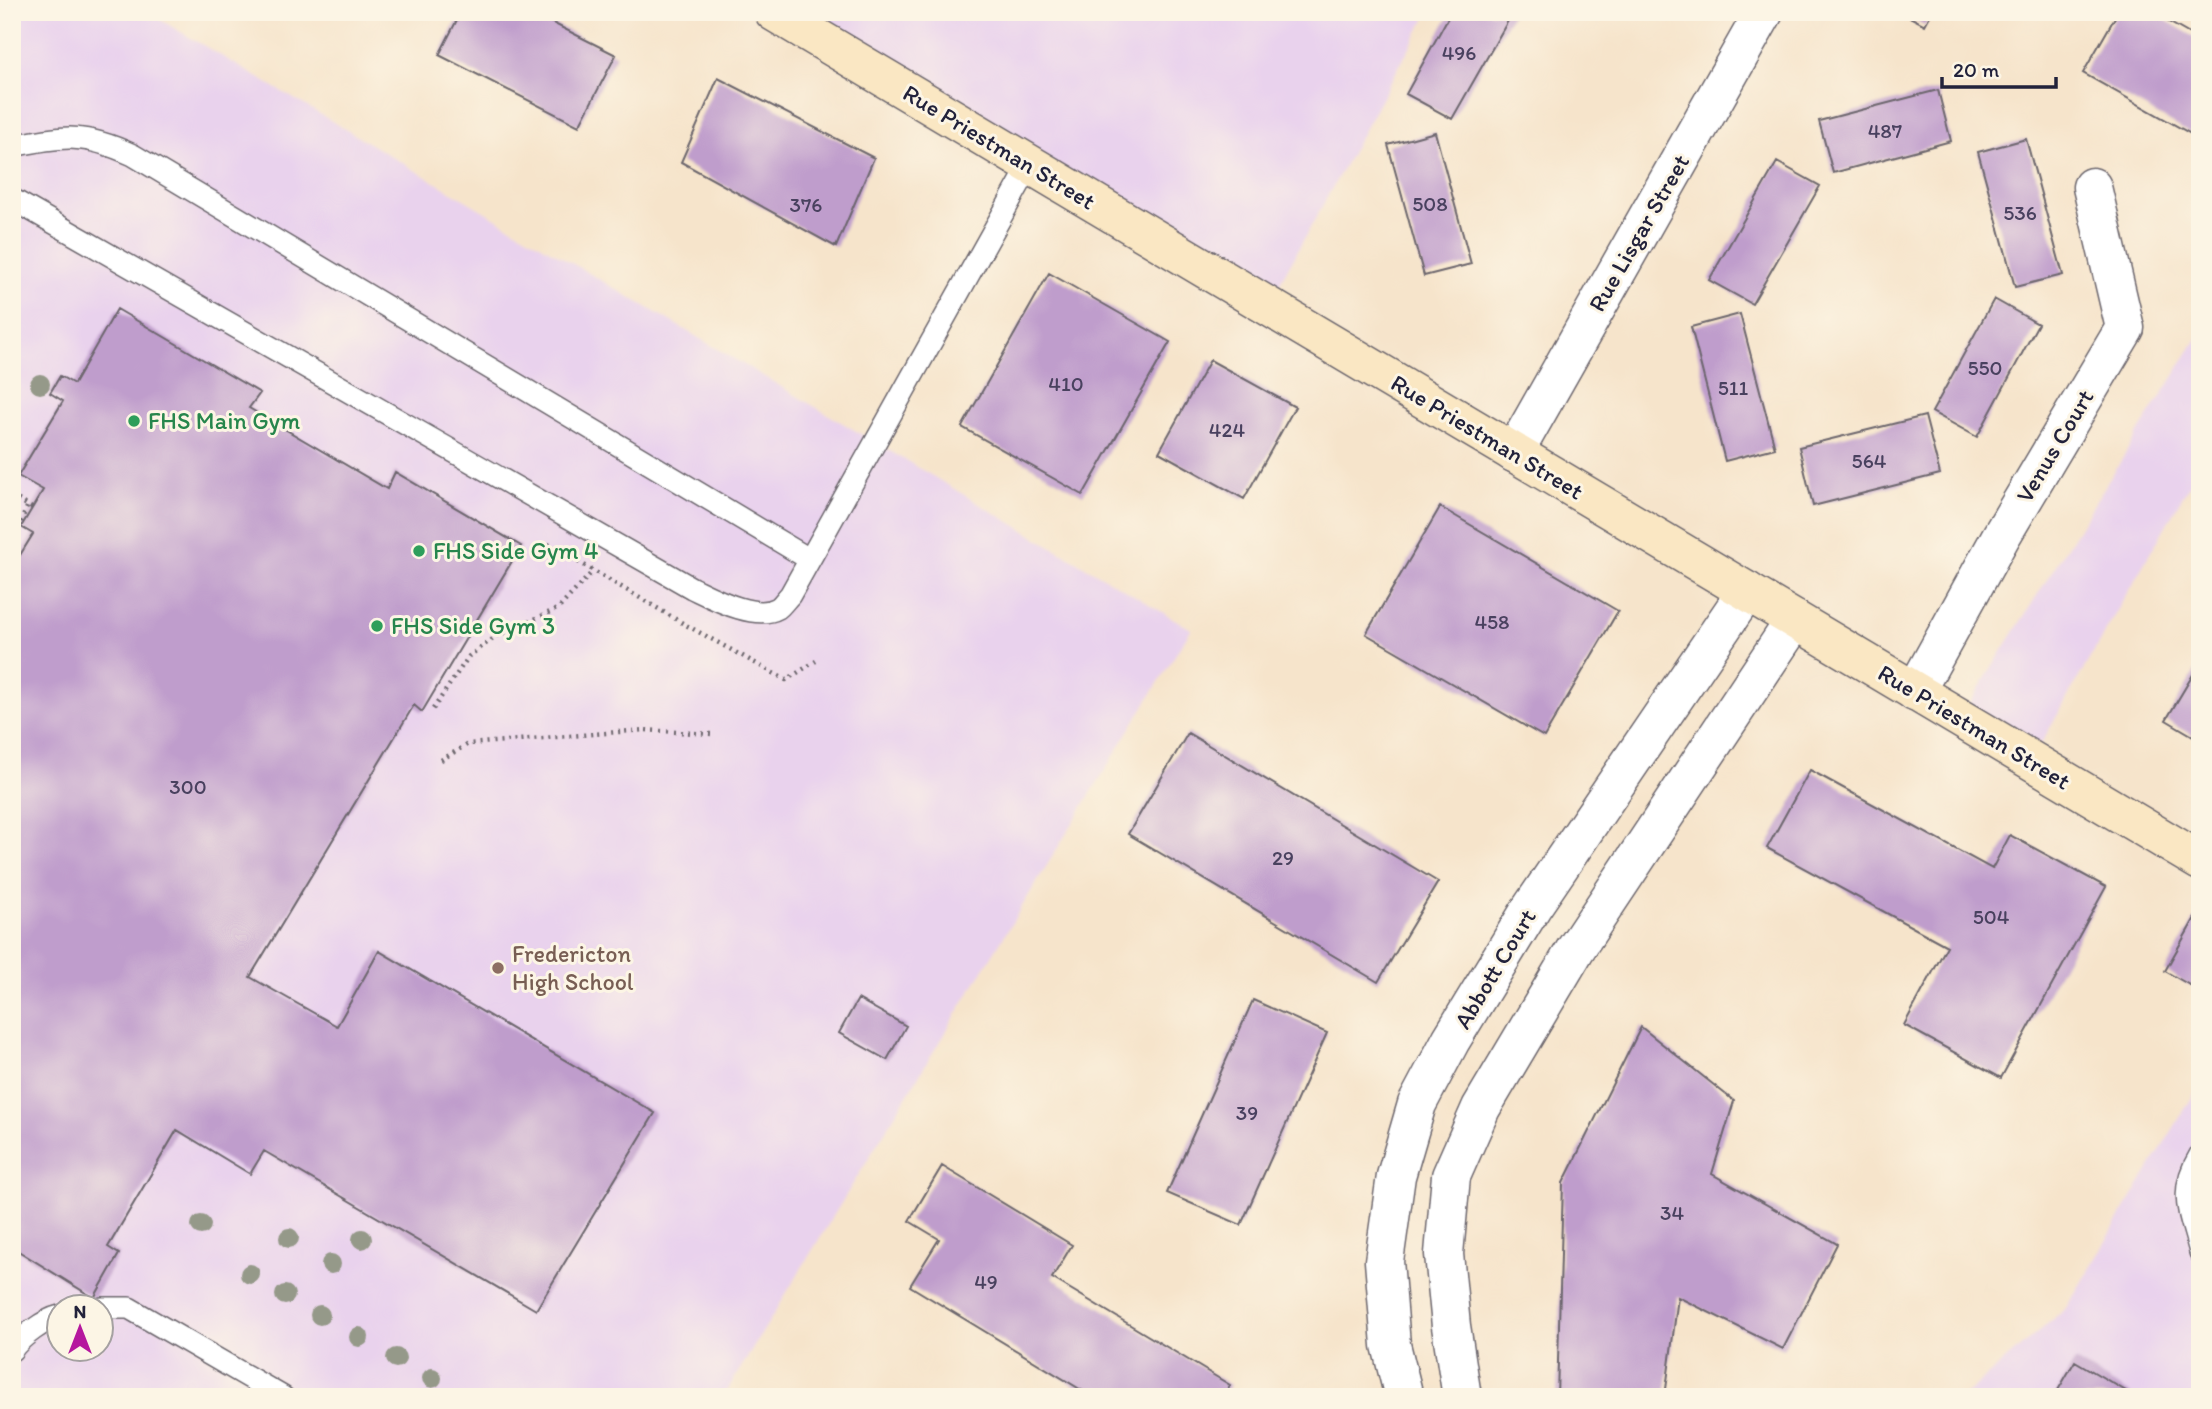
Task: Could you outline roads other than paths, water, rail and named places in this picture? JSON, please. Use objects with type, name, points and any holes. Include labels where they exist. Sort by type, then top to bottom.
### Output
[{"type":"street","name":"Rue Priestman Street","points":[[774,12],[2200,861]]},
{"type":"street","name":"Rue Lisgar Street","points":[[1514,453],[1764,12]]},
{"type":"street","name":"Venus Court","points":[[1915,692],[2000,538],[2125,328],[2092,187]]},
{"type":"street","name":"Abbott Court","points":[[1404,1397],[1391,1345],[1384,1261],[1396,1176],[1417,1104],[1451,1040],[1532,907],[1747,592]]},
{"type":"street","points":[[1462,1397],[1444,1254],[1451,1176],[1481,1108],[1575,950],[1795,620]]},
{"type":"lane","points":[[12,146],[76,137],[97,139],[133,155],[808,559]]},
{"type":"lane","points":[[12,199],[692,588],[733,606],[759,613],[778,608],[790,595],[1030,165]]},
{"type":"lane","points":[[2200,1155],[2191,1170],[2186,1193],[2200,1252]]},
{"type":"lane","points":[[116,1308],[129,1308],[283,1397]]},
{"type":"lane","points":[[12,1350],[46,1322]]},
{"type":"place","name":"FHS Main Gym","points":[[134,421]]},
{"type":"place","name":"FHS Side Gym 4","points":[[419,551]]},
{"type":"place","name":"FHS Side Gym 3","points":[[377,626]]},
{"type":"place","name":"Fredericton High School","points":[[498,968]]}]
